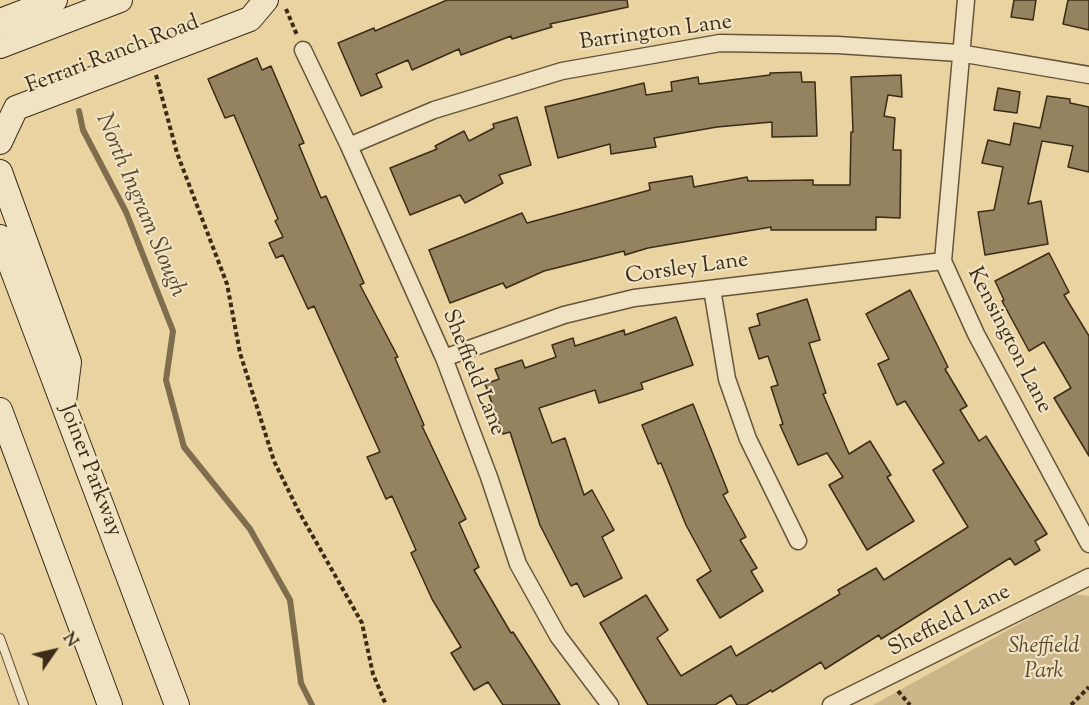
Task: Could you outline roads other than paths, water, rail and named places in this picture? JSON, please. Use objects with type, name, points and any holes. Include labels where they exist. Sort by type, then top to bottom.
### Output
[{"type":"main road","points":[[0,21],[55,0]]},
{"type":"main road","points":[[0,46],[120,0]]},
{"type":"main road","name":"Ferrari Ranch Road","points":[[0,98],[259,0]]},
{"type":"main road","points":[[0,142],[16,108],[250,20],[266,0]]},
{"type":"main road","points":[[0,172],[69,362],[63,404]]},
{"type":"main road","name":"Joiner Parkway","points":[[0,237],[177,705]]},
{"type":"main road","points":[[0,410],[11,449],[110,705]]},
{"type":"street","name":"Kensington Lane","points":[[966,0],[959,53],[943,261],[976,334],[1089,544]]},
{"type":"street","name":"Barrington Lane","points":[[349,146],[434,110],[562,70],[720,43],[838,45],[959,53],[1089,75]]},
{"type":"street","name":"Sheffield Lane","points":[[303,50],[349,146],[444,358],[489,477],[518,564],[558,636],[610,705]]},
{"type":"street","name":"Corsley Lane","points":[[444,358],[564,315],[634,298],[943,261]]},
{"type":"street","points":[[712,289],[727,380],[748,439],[798,541]]},
{"type":"street","name":"Sheffield Lane","points":[[831,705],[1089,577]]},
{"type":"lane","points":[[0,638],[24,705]]},
{"type":"waterway","name":"North Ingram Slough","points":[[79,111],[83,130],[126,212],[173,331],[166,380],[184,447],[250,529],[290,600],[301,683],[312,705]]},
{"type":"park label","name":"Sheffield Park","points":[[1044,660]]}]
